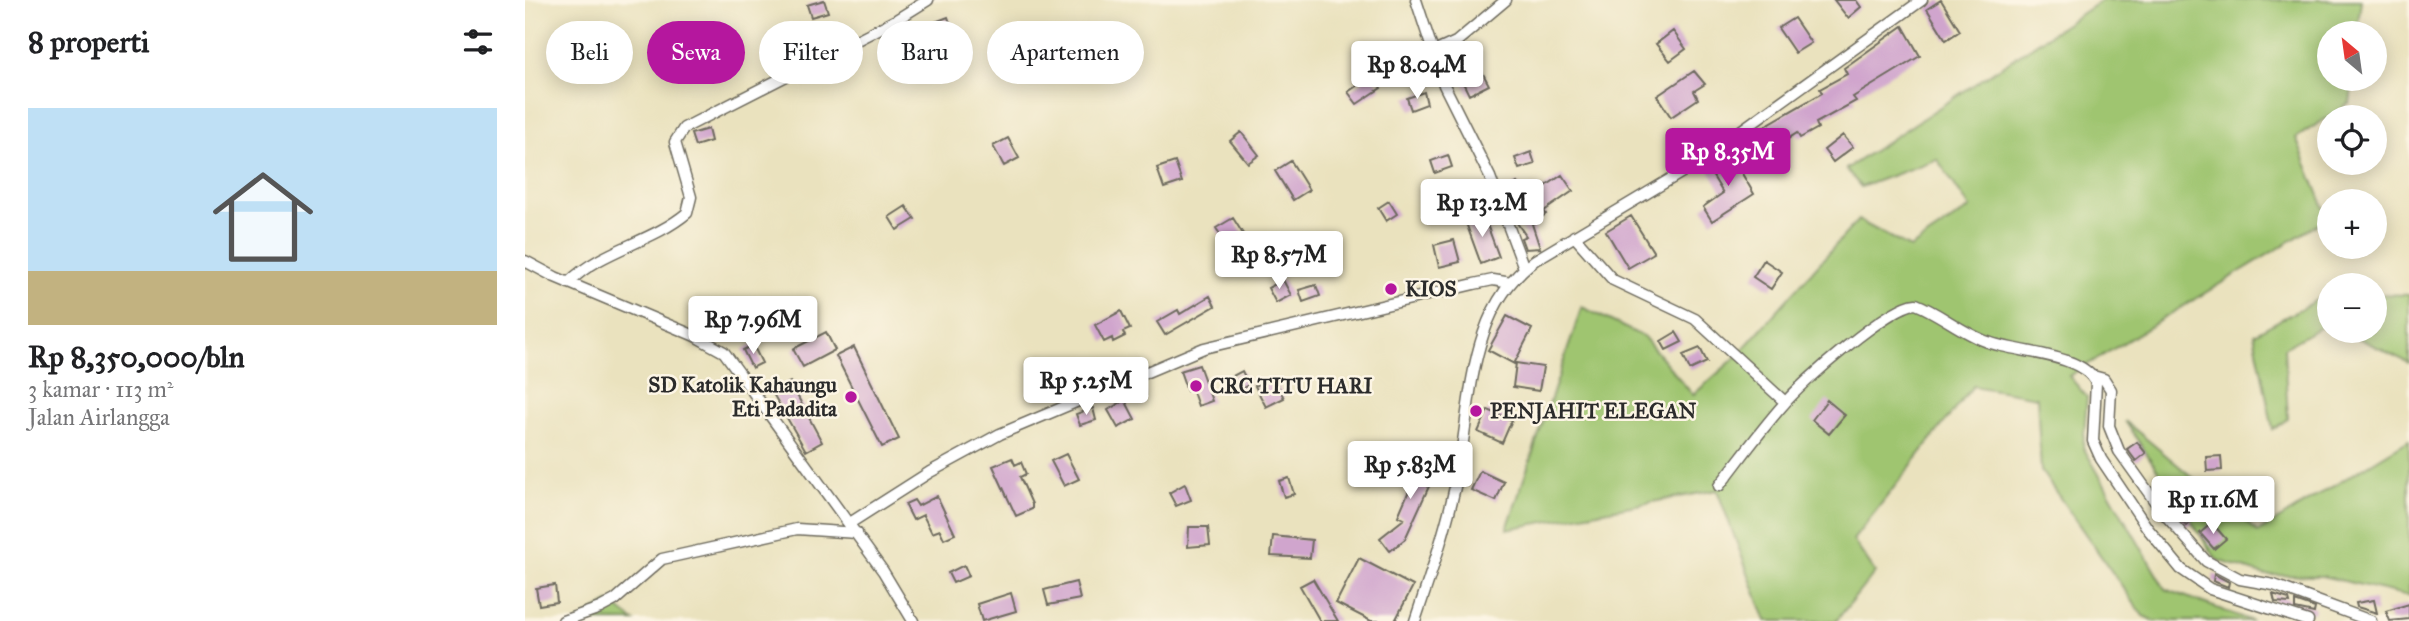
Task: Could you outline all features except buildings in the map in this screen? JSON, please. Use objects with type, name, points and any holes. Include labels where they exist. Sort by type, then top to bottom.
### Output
[{"type":"street","points":[[568,283],[599,259],[667,227],[687,212],[691,197],[675,142],[684,128],[821,55],[896,20],[928,0]]},
{"type":"street","points":[[1416,0],[1444,85],[1490,177],[1524,268]]},
{"type":"street","points":[[1434,52],[1464,36],[1506,0]]},
{"type":"street","points":[[1415,621],[1442,547],[1486,323],[1511,283],[1524,268],[1689,168],[1922,0]]},
{"type":"street","points":[[1574,236],[1603,272],[1695,319],[1785,402]]},
{"type":"street","points":[[525,261],[568,283],[695,336],[724,352],[850,523],[913,621]]},
{"type":"street","points":[[850,523],[930,472],[1000,434],[1204,348],[1474,284],[1493,280],[1511,283]]},
{"type":"street","points":[[1719,486],[1785,402],[1862,334],[1909,305],[1926,308],[1971,336],[1990,344],[2072,363],[2093,376],[2104,379],[2111,390],[2109,426],[2119,451],[2161,510],[2206,561],[2240,579],[2274,585],[2371,621]]},
{"type":"street","points":[[2093,376],[2097,394],[2093,441],[2101,459],[2148,529],[2181,569],[2210,589],[2308,621]]},
{"type":"street","points":[[563,621],[615,600],[662,559],[797,529],[857,533]]},
{"type":"green space","points":[[2102,0],[2361,0],[2358,21],[2317,21],[2317,91],[2352,91],[2350,103],[2347,105],[2317,105],[2317,124],[2296,138],[2317,190],[2317,225],[2069,376],[2087,397],[2083,447],[2165,589],[2252,621],[2154,621],[2143,616],[2041,471],[2037,397],[1973,386],[1853,540],[1875,572],[1836,621],[1766,621],[1717,490],[1507,529],[1582,307],[1644,337],[1693,395],[1735,358],[1858,220],[1910,248],[1970,208],[1937,159],[1861,187],[1846,169]]},
{"type":"green space","points":[[2387,294],[2409,295],[2409,363],[2368,343],[2387,343]]},
{"type":"green space","points":[[2317,300],[2317,329],[2284,348],[2288,418],[2273,430],[2254,334]]},
{"type":"green space","points":[[2125,421],[2258,532],[2409,440],[2409,596],[2322,576],[2265,575],[2217,560]]},
{"type":"green space","points":[[609,602],[634,621],[579,621]]},
{"type":"place","name":"KIOS","points":[[1391,289]]},
{"type":"place","name":"CRC TITU HARI","points":[[1196,386]]},
{"type":"place","name":"SD Katolik Kahaungu Eti Padadita","points":[[851,397]]},
{"type":"place","name":"PENJAHIT ELEGAN","points":[[1476,411]]}]
